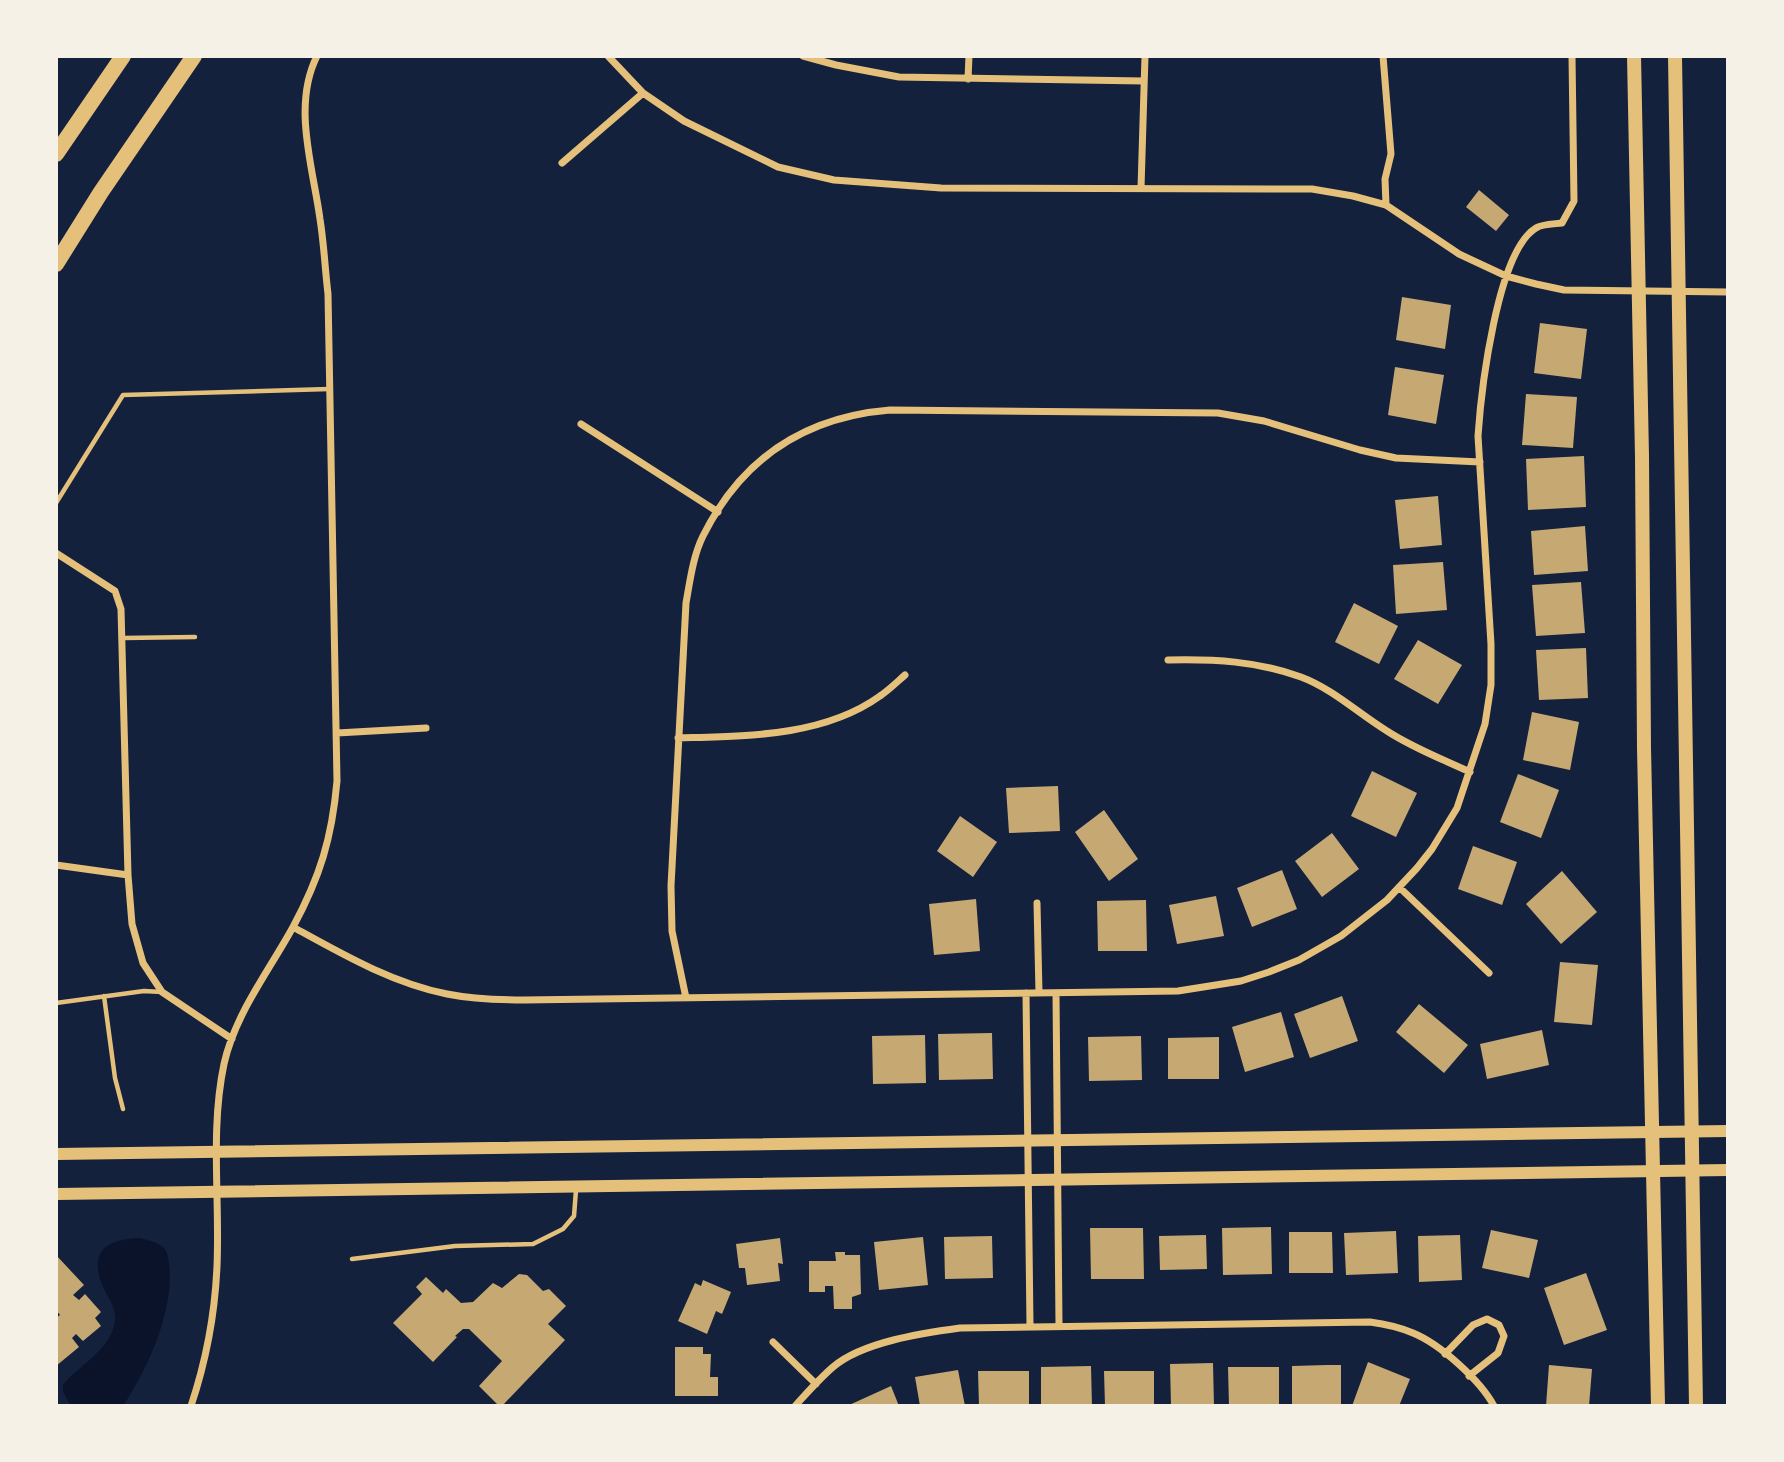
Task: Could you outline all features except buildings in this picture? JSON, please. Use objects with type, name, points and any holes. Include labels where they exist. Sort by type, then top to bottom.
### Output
[{"type":"highway","points":[[56,154],[123,56]]},
{"type":"highway","points":[[56,264],[101,192],[194,56]]},
{"type":"main road","points":[[1634,56],[1644,761],[1658,1406]]},
{"type":"main road","points":[[1675,56],[1696,1406]]},
{"type":"main road","points":[[56,1154],[1728,1131]]},
{"type":"main road","points":[[56,1194],[1728,1170]]},
{"type":"street","points":[[191,1406],[206,1353],[215,1301],[217,1102],[225,1062],[242,1016],[293,927],[318,876],[334,817],[337,733],[328,294],[321,220],[310,161],[305,113],[309,72],[317,56]]},
{"type":"street","points":[[608,56],[643,93],[684,121],[778,167],[834,180],[941,188],[1312,189],[1386,205],[1459,254],[1506,276],[1564,290],[1728,292]]},
{"type":"street","points":[[803,56],[899,78],[1144,81]]},
{"type":"street","points":[[968,79],[969,56]]},
{"type":"street","points":[[1140,188],[1144,56]]},
{"type":"street","points":[[1383,56],[1391,154],[1385,179],[1386,205]]},
{"type":"street","points":[[293,927],[403,982],[447,994],[493,1000],[1178,990],[1241,981],[1269,972],[1299,960],[1341,936],[1387,900],[1432,849],[1457,808],[1485,724],[1491,685],[1491,644],[1478,436],[1482,389],[1506,276],[1521,242],[1537,227],[1562,223],[1574,201],[1572,56]]},
{"type":"street","points":[[562,163],[643,93]]},
{"type":"street","points":[[686,998],[672,931],[671,886],[686,603],[693,566],[703,537],[732,489],[752,467],[798,434],[832,420],[864,412],[890,410],[1218,413],[1264,421],[1396,458],[1480,462]]},
{"type":"street","points":[[581,424],[718,512]]},
{"type":"street","points":[[56,553],[115,591],[121,609],[128,875],[132,924],[143,963],[162,992],[232,1039]]},
{"type":"street","points":[[1168,660],[1238,661],[1266,666],[1303,678],[1405,741],[1470,772]]},
{"type":"street","points":[[678,738],[737,736],[814,725],[879,697],[905,676]]},
{"type":"street","points":[[337,733],[426,728]]},
{"type":"street","points":[[56,865],[128,875]]},
{"type":"street","points":[[1399,887],[1489,973]]},
{"type":"street","points":[[1037,903],[1039,993]]},
{"type":"street","points":[[1026,993],[1030,1326]]},
{"type":"street","points":[[1056,993],[1059,1325]]},
{"type":"street","points":[[1445,1354],[1473,1325],[1486,1319],[1499,1325],[1504,1336],[1498,1353],[1469,1376]]},
{"type":"street","points":[[795,1406],[834,1366],[852,1355],[912,1335],[960,1328],[1059,1325],[1370,1322],[1416,1334],[1445,1354],[1469,1376],[1487,1393],[1494,1406]]},
{"type":"street","points":[[773,1342],[816,1384]]},
{"type":"lane","points":[[56,503],[123,395],[330,389]]},
{"type":"lane","points":[[122,638],[195,637]]},
{"type":"lane","points":[[56,1003],[144,991],[162,992]]},
{"type":"lane","points":[[104,996],[115,1078],[123,1109]]},
{"type":"lane","points":[[352,1259],[455,1246],[533,1244],[563,1229],[575,1216],[576,1185]]},
{"type":"water","points":[[139,1238],[162,1246],[169,1263],[168,1300],[158,1338],[142,1375],[123,1406],[71,1406],[63,1392],[63,1385],[104,1345],[115,1322],[114,1309],[100,1279],[98,1259],[101,1252],[113,1243]]}]
